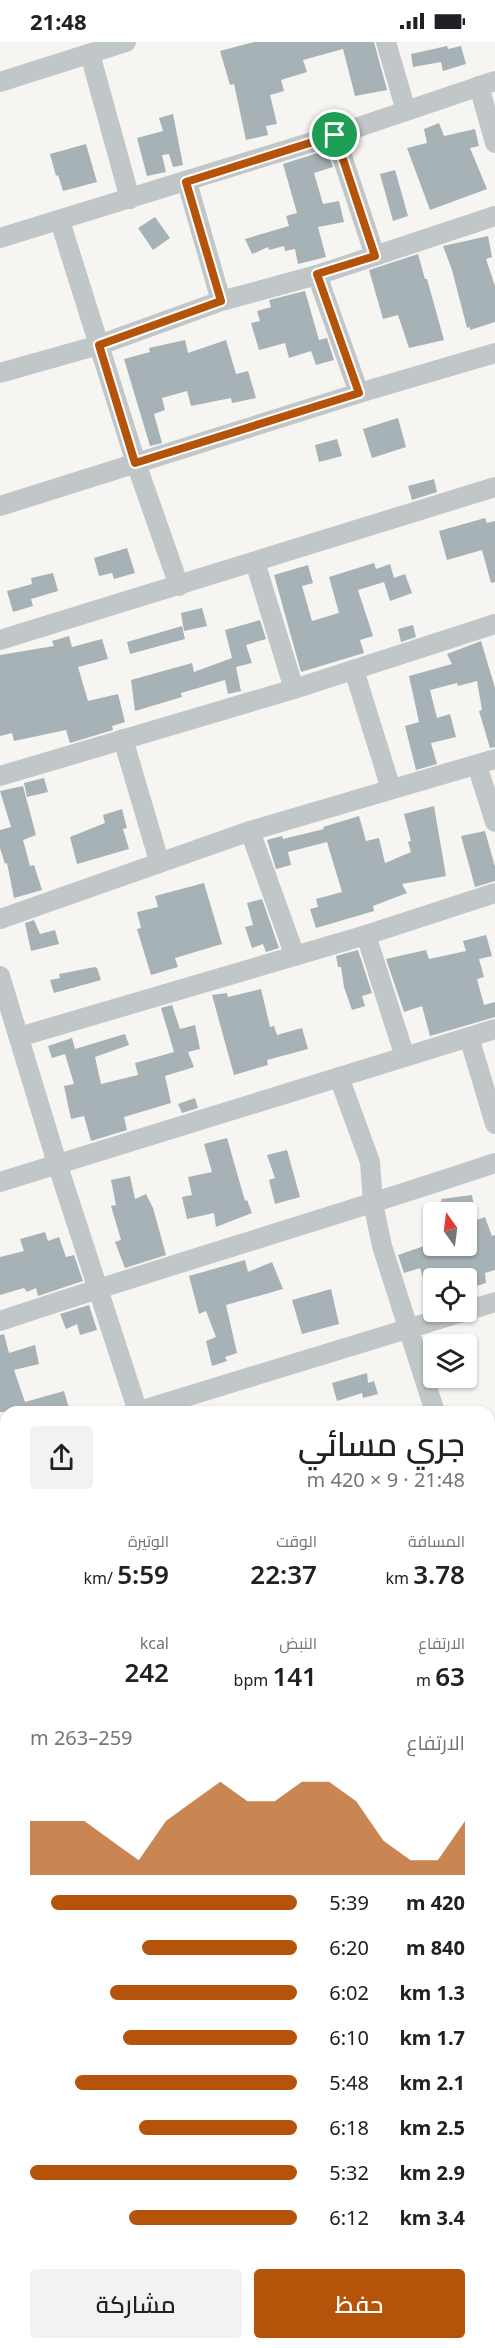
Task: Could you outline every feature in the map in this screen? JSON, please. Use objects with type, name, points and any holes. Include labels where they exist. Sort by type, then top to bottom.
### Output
[{"type":"street","points":[[0,82],[126,42]]},
{"type":"street","points":[[386,42],[406,111]]},
{"type":"street","points":[[90,54],[130,199]]},
{"type":"street","points":[[0,238],[335,135],[487,84],[495,143]]},
{"type":"street","points":[[335,135],[375,256]]},
{"type":"street","points":[[186,182],[221,301]]},
{"type":"street","points":[[0,373],[99,345],[221,301],[317,274],[495,216]]},
{"type":"street","points":[[60,221],[135,463],[179,586]]},
{"type":"street","points":[[317,274],[359,393]]},
{"type":"street","points":[[0,506],[359,393],[495,353]]},
{"type":"street","points":[[0,640],[495,487]]},
{"type":"street","points":[[255,562],[294,689]]},
{"type":"street","points":[[0,776],[294,689],[495,624]]},
{"type":"street","points":[[354,670],[391,789]]},
{"type":"street","points":[[123,739],[159,861]]},
{"type":"street","points":[[0,919],[159,861],[250,831],[486,762],[495,822]]},
{"type":"street","points":[[250,831],[295,956]]},
{"type":"street","points":[[19,1037],[366,935],[495,893]]},
{"type":"street","points":[[366,935],[405,1057]]},
{"type":"street","points":[[0,976],[57,1163],[135,1406]]},
{"type":"street","points":[[0,1182],[495,1029]]},
{"type":"street","points":[[469,1037],[495,1124]]},
{"type":"street","points":[[339,1077],[370,1162],[374,1203],[382,1246],[433,1406]]},
{"type":"street","points":[[0,1321],[495,1163]]},
{"type":"street","points":[[477,1308],[495,1302]]},
{"type":"street","points":[[153,1406],[430,1322]]},
{"type":"building","points":[[254,42],[374,42],[387,90],[355,96],[343,49],[303,60],[307,72],[281,80],[284,91],[270,95],[277,124],[266,126],[268,135],[246,140],[234,84],[230,85],[220,51]]},
{"type":"building","points":[[447,46],[448,49],[461,46],[466,64],[443,71],[441,62],[413,67],[411,54]]},
{"type":"building","points":[[173,114],[183,165],[173,167],[169,154],[162,155],[166,172],[147,176],[137,138],[163,131],[159,118]]},
{"type":"building","points":[[439,123],[444,136],[475,129],[479,146],[470,148],[487,189],[430,210],[407,148],[427,143],[424,129]]},
{"type":"building","points":[[86,144],[97,182],[63,191],[50,154]]},
{"type":"building","points":[[327,150],[333,167],[314,173],[323,204],[339,201],[344,222],[318,227],[326,257],[298,264],[295,249],[285,251],[284,246],[269,250],[268,247],[252,254],[245,239],[289,226],[286,216],[297,213],[283,164]]},
{"type":"building","points":[[395,170],[408,216],[393,221],[380,174]]},
{"type":"building","points":[[155,217],[170,238],[153,250],[138,228]]},
{"type":"building","points":[[488,236],[492,257],[486,259],[495,286],[495,322],[470,330],[470,327],[467,328],[452,270],[443,246]]},
{"type":"building","points":[[418,254],[444,340],[409,348],[398,315],[383,319],[369,270]]},
{"type":"building","points":[[305,291],[319,340],[327,338],[334,360],[316,365],[311,351],[289,358],[285,343],[259,350],[251,323],[260,321],[257,311],[271,307],[269,300]]},
{"type":"building","points":[[185,340],[188,353],[226,340],[236,374],[248,371],[256,398],[232,403],[231,398],[191,406],[187,391],[162,398],[165,410],[154,414],[162,443],[150,446],[124,359],[150,352],[149,348]]},
{"type":"building","points":[[398,418],[406,447],[372,458],[363,429]]},
{"type":"building","points":[[337,439],[342,456],[319,462],[315,445]]},
{"type":"building","points":[[434,479],[437,492],[412,500],[408,486]]},
{"type":"building","points":[[485,518],[487,523],[495,521],[495,582],[491,583],[482,550],[447,560],[439,531]]},
{"type":"building","points":[[127,548],[135,573],[114,579],[112,573],[99,576],[94,558]]},
{"type":"building","points":[[374,563],[376,569],[390,564],[394,578],[405,574],[412,593],[390,601],[384,582],[358,590],[373,636],[360,640],[364,653],[301,672],[274,575],[308,565],[313,583],[302,586],[312,621],[339,613],[329,577]]},
{"type":"building","points":[[53,573],[58,591],[31,599],[33,606],[13,612],[7,591],[32,584],[31,578]]},
{"type":"building","points":[[202,608],[207,626],[184,631],[181,613]]},
{"type":"building","points":[[260,620],[266,639],[246,645],[252,663],[236,667],[241,691],[228,694],[225,680],[181,693],[182,697],[135,711],[131,680],[192,663],[194,672],[232,658],[225,630]]},
{"type":"building","points":[[413,625],[416,637],[401,642],[398,629]]},
{"type":"building","points":[[182,626],[185,639],[130,654],[127,642]]},
{"type":"building","points":[[69,636],[72,647],[102,639],[108,659],[78,667],[88,701],[118,694],[125,722],[112,726],[113,730],[70,743],[66,730],[14,741],[12,733],[0,736],[0,655],[54,646],[52,641]]},
{"type":"building","points":[[481,641],[495,688],[495,747],[490,748],[479,711],[482,710],[477,681],[430,690],[437,718],[450,714],[456,737],[431,743],[437,764],[416,770],[405,726],[419,722],[409,676],[452,664],[447,654]]},
{"type":"building","points":[[44,778],[48,792],[27,797],[24,783]]},
{"type":"building","points":[[23,786],[36,835],[23,840],[30,866],[34,865],[42,890],[14,898],[7,863],[5,864],[0,848],[0,830],[11,827],[0,791]]},
{"type":"building","points":[[434,806],[446,876],[402,884],[407,893],[373,906],[374,911],[316,928],[310,909],[318,907],[316,899],[342,892],[327,842],[288,852],[291,865],[276,869],[267,840],[282,836],[283,839],[324,829],[323,827],[359,816],[366,841],[379,838],[385,863],[411,852],[408,842],[411,841],[404,814]]},
{"type":"building","points":[[122,809],[127,828],[123,829],[129,849],[77,864],[70,837],[105,823],[103,815]]},
{"type":"building","points":[[485,831],[495,867],[495,881],[475,887],[461,836]]},
{"type":"building","points":[[204,883],[222,944],[175,958],[178,967],[151,975],[137,929],[141,928],[137,912],[158,907],[155,896]]},
{"type":"building","points":[[262,899],[279,948],[266,952],[263,944],[252,948],[245,927],[253,925],[247,903]]},
{"type":"building","points":[[34,920],[40,934],[55,930],[59,944],[31,951],[25,923]]},
{"type":"building","points":[[486,935],[492,956],[479,959],[484,977],[477,979],[484,1005],[495,1002],[495,1017],[430,1036],[422,1006],[404,1012],[386,959],[426,950],[429,959],[466,951],[463,941]]},
{"type":"building","points":[[358,950],[372,993],[362,996],[365,1006],[352,1010],[336,956]]},
{"type":"building","points":[[95,967],[101,980],[54,993],[50,980],[60,978],[59,974]]},
{"type":"building","points":[[261,989],[270,1027],[274,1026],[277,1035],[302,1028],[308,1049],[267,1060],[268,1065],[234,1075],[212,995],[227,993],[228,997]]},
{"type":"building","points":[[172,1005],[180,1029],[195,1025],[200,1049],[188,1052],[194,1067],[165,1076],[171,1103],[124,1117],[127,1130],[91,1141],[84,1116],[71,1119],[64,1086],[74,1084],[65,1054],[52,1058],[48,1046],[72,1038],[75,1049],[125,1034],[129,1045],[95,1057],[101,1084],[138,1075],[135,1063],[174,1052],[161,1008]]},
{"type":"building","points":[[195,1098],[198,1108],[182,1113],[178,1104]]},
{"type":"building","points":[[227,1138],[245,1201],[247,1200],[252,1213],[216,1227],[214,1213],[187,1219],[182,1197],[192,1195],[188,1177],[212,1172],[204,1144]]},
{"type":"building","points":[[287,1150],[300,1197],[275,1204],[269,1180],[275,1178],[267,1155]]},
{"type":"building","points":[[130,1176],[135,1199],[146,1194],[153,1208],[166,1255],[125,1268],[115,1242],[121,1240],[111,1206],[116,1205],[111,1180]]},
{"type":"building","points":[[472,1195],[473,1202],[441,1202],[441,1199]]},
{"type":"building","points":[[485,1217],[492,1236],[495,1235],[495,1270],[485,1273],[486,1283],[477,1286],[477,1268],[423,1268],[423,1278],[420,1268],[404,1273],[398,1255],[423,1246],[423,1256],[477,1256],[477,1220]]},
{"type":"building","points":[[45,1232],[48,1241],[59,1237],[66,1257],[74,1255],[83,1281],[38,1296],[36,1288],[27,1292],[24,1288],[0,1295],[0,1257],[24,1251],[20,1239]]},
{"type":"building","points":[[245,1260],[248,1272],[272,1262],[283,1289],[226,1305],[237,1353],[225,1357],[227,1361],[212,1366],[206,1341],[216,1337],[206,1311],[199,1314],[189,1276]]},
{"type":"building","points":[[331,1289],[339,1324],[302,1334],[292,1300]]},
{"type":"building","points":[[89,1305],[97,1330],[80,1335],[77,1324],[66,1329],[60,1314]]},
{"type":"building","points":[[4,1334],[9,1353],[35,1345],[39,1364],[14,1370],[25,1402],[64,1391],[68,1406],[0,1406],[0,1335]]},
{"type":"building","points":[[367,1373],[368,1383],[374,1381],[378,1394],[363,1398],[362,1393],[337,1401],[332,1383]]},
{"type":"route","points":[[335,135],[375,256],[317,274],[359,393],[135,463],[99,345],[221,301],[186,182],[335,135]]}]
